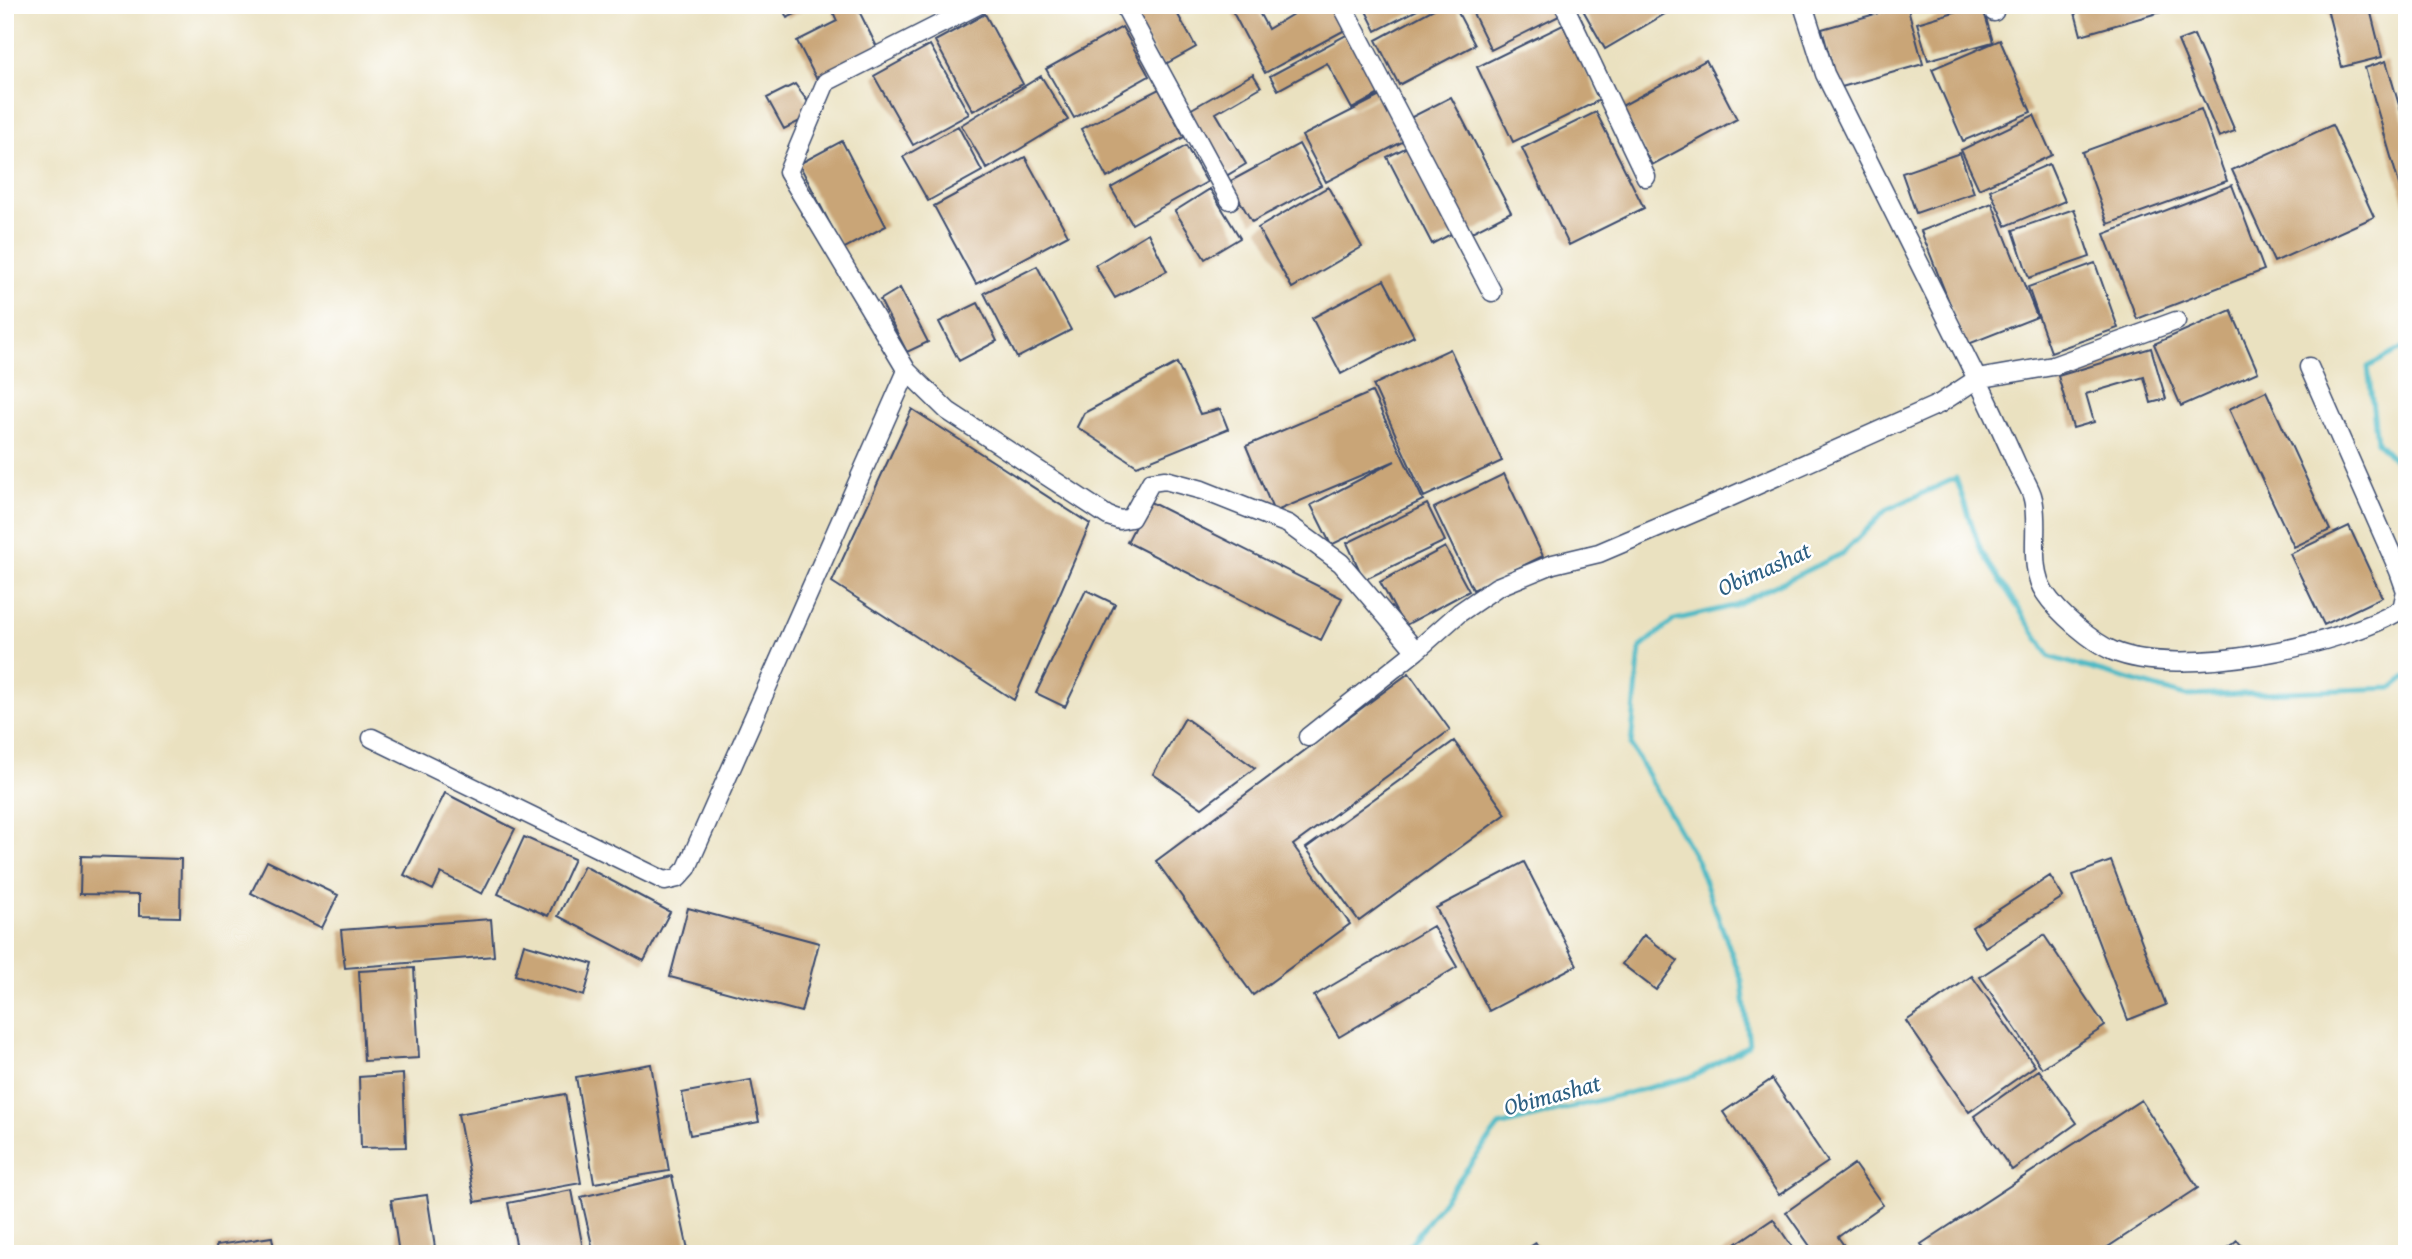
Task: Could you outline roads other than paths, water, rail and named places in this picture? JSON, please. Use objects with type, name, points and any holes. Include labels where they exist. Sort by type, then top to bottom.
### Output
[{"type":"street","points":[[978,5],[826,82],[788,172],[907,371],[948,411],[1108,516],[1120,520],[1131,518],[1151,482],[1165,480],[1202,490],[1288,524],[1341,563],[1416,650]]},
{"type":"street","points":[[1124,5],[1230,200]]},
{"type":"street","points":[[1342,5],[1492,292]]},
{"type":"street","points":[[1564,5],[1646,177]]},
{"type":"street","points":[[1803,5],[1825,74],[2033,495],[2034,548],[2043,590],[2063,615],[2113,651],[2157,661],[2251,658],[2347,632],[2388,618],[2402,609],[2406,591],[2309,367]]},
{"type":"street","points":[[1308,737],[1459,613],[1497,587],[1553,564],[1599,553],[1728,498],[1939,404],[1977,379],[2053,366],[2176,321]]},
{"type":"street","points":[[372,738],[665,881],[678,878],[692,855],[907,371]]},
{"type":"waterway","name":"Obimashat","points":[[2407,346],[2368,367],[2377,442],[2407,473]]},
{"type":"waterway","name":"Obimashat","points":[[1403,1254],[1499,1126],[1694,1076],[1749,1045],[1742,981],[1697,861],[1631,746],[1640,648],[1674,620],[1733,606],[1843,553],[1886,510],[1956,478],[1981,551],[2050,657],[2186,696],[2392,688],[2407,676]]}]
